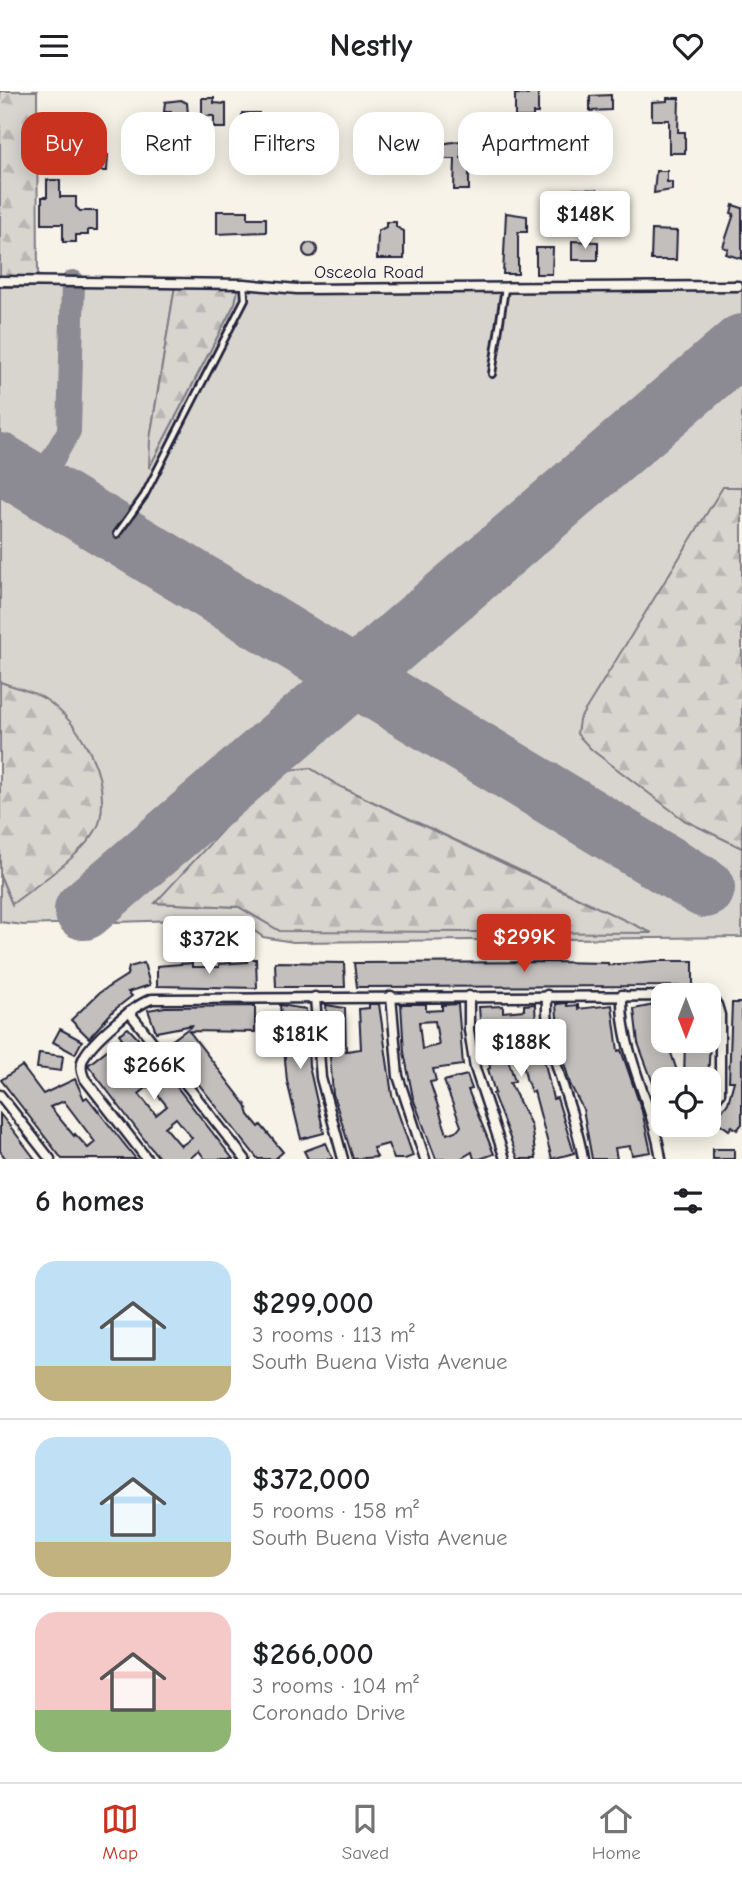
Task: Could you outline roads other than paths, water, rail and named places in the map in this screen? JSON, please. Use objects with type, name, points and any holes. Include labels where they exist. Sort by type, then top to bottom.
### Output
[{"type":"street","name":"Osceola Road","points":[[0,281],[244,283],[297,289],[738,286]]},
{"type":"street","points":[[148,1159],[81,1072],[85,1054],[142,1002],[166,996],[651,996]]},
{"type":"street","points":[[315,996],[321,1078],[343,1159]]},
{"type":"street","points":[[391,996],[398,1076],[425,1159]]},
{"type":"street","points":[[468,996],[469,1030],[475,1068],[505,1159]]},
{"type":"street","points":[[547,996],[550,1048],[577,1131],[583,1159]]},
{"type":"street","points":[[622,996],[625,1035],[651,1112]]},
{"type":"street","points":[[129,1012],[245,1159]]},
{"type":"street","points":[[0,1095],[50,1159]]},
{"type":"street","points":[[657,1137],[661,1159]]},
{"type":"lane","points":[[117,534],[144,496],[245,299],[244,283]]},
{"type":"lane","points":[[492,374],[505,288]]}]
